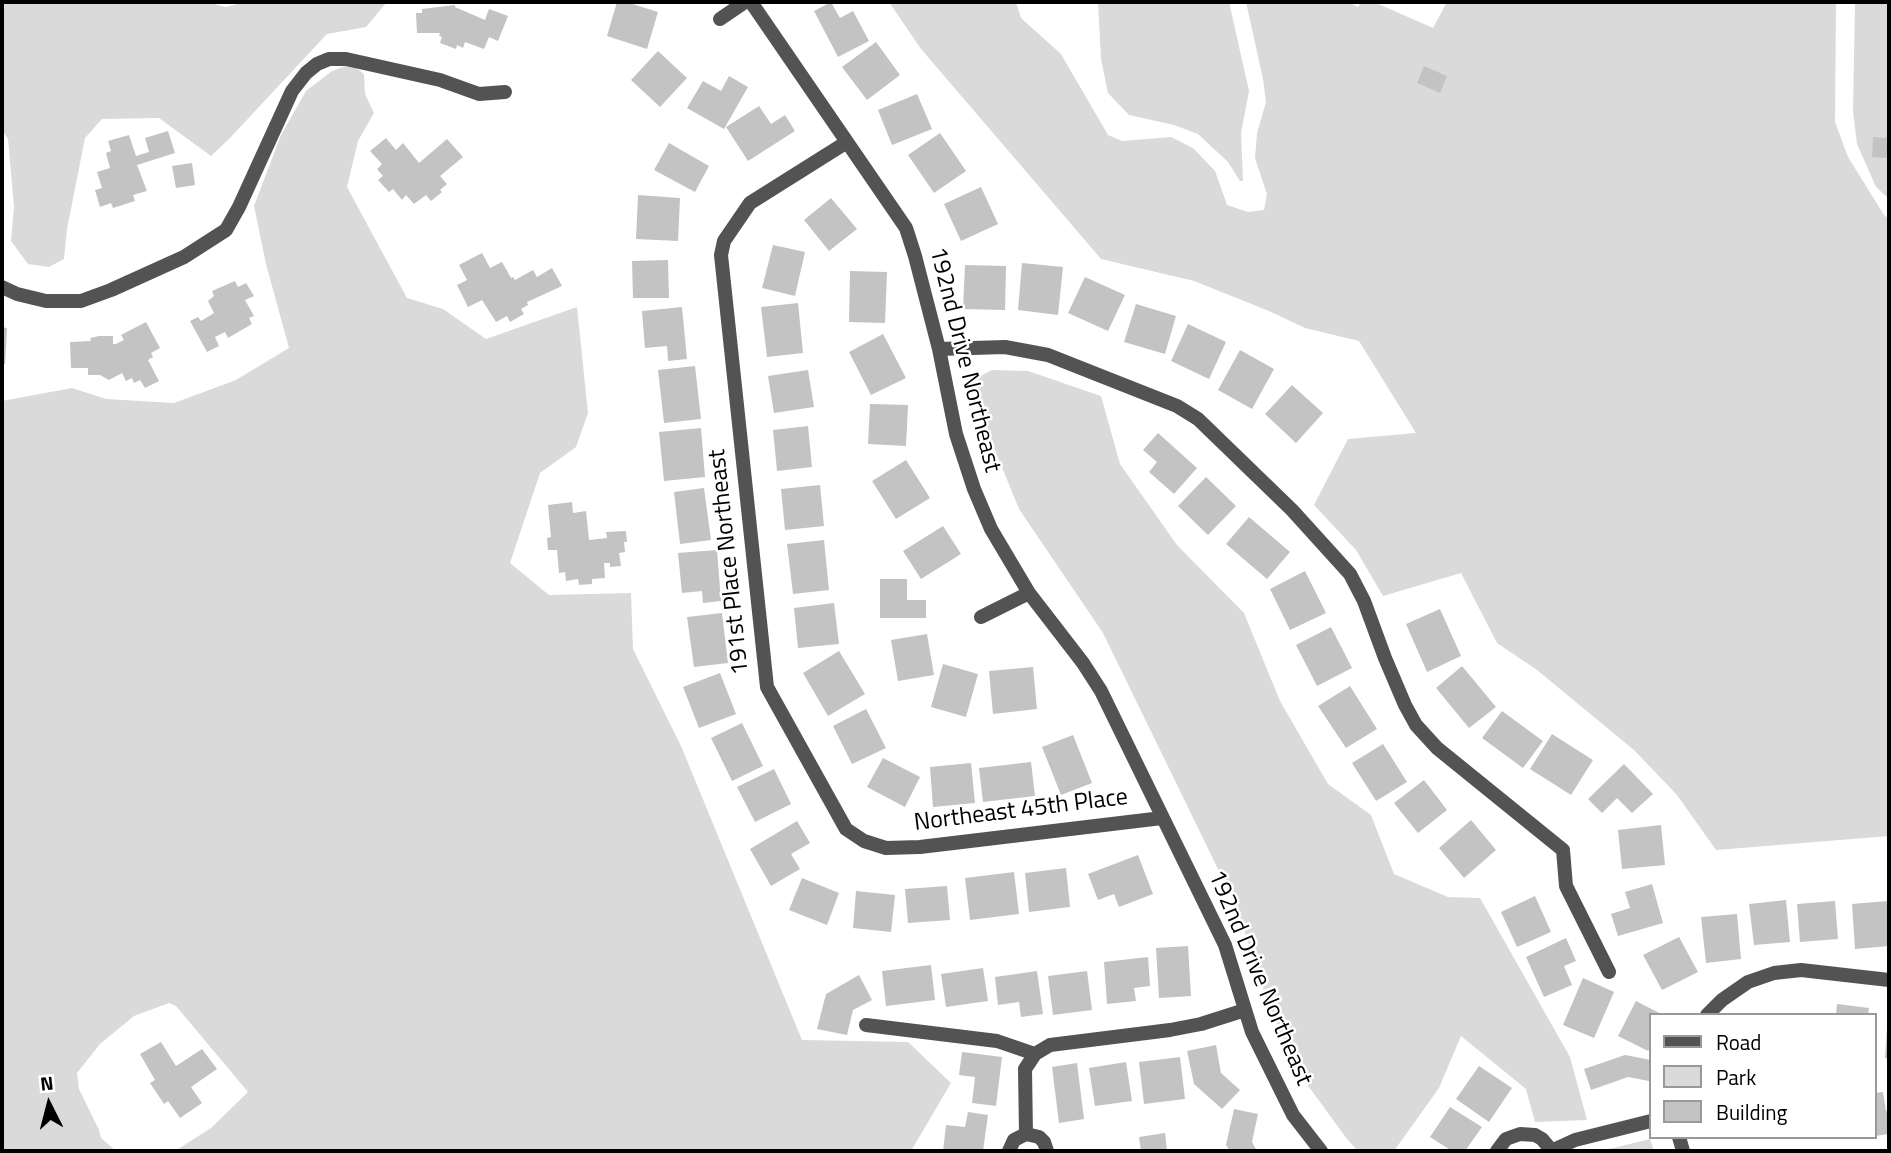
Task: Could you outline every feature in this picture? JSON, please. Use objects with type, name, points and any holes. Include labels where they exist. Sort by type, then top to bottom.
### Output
[{"type":"street","points":[[720,19],[745,2]]},
{"type":"street","name":"192nd Drive Northeast","points":[[751,2],[906,228],[939,349],[956,434],[974,489],[991,529],[1029,593],[1101,691],[1225,945],[1252,1032],[1293,1115],[1321,1151]]},
{"type":"street","points":[[2,287],[46,301],[81,301],[184,257],[226,230],[292,91],[306,73],[329,59],[346,59],[440,80],[479,94],[505,92]]},
{"type":"street","name":"191st Place Northeast","points":[[847,142],[750,203],[724,241],[721,255],[767,688],[846,829],[864,841],[886,848]]},
{"type":"street","points":[[939,349],[1005,347],[1048,355],[1177,406],[1198,419],[1292,510],[1350,575],[1364,601],[1390,670],[1416,725],[1437,748],[1563,850],[1566,886],[1609,972]]},
{"type":"street","points":[[981,617],[1029,593]]},
{"type":"street","name":"Northeast 45th Place","points":[[886,848],[920,847],[1162,818]]},
{"type":"street","points":[[1709,1013],[1721,1000],[1748,982],[1774,973],[1801,970],[1889,981]]},
{"type":"street","points":[[1026,1134],[1025,1069],[1035,1054],[1050,1045],[1170,1030],[1201,1024],[1245,1010]]},
{"type":"street","points":[[866,1025],[997,1041],[1035,1054]]},
{"type":"street","points":[[1497,1151],[1506,1139],[1520,1133],[1535,1135],[1548,1144],[1551,1151],[1575,1140],[1618,1127],[1650,1121]]},
{"type":"street","points":[[1009,1151],[1014,1140],[1026,1134],[1039,1137],[1047,1151]]},
{"type":"green space","points":[[2,2],[206,2],[226,7],[245,2],[387,2],[366,27],[327,34],[211,156],[159,118],[102,119],[85,138],[67,229],[64,259],[49,267],[28,264],[11,241],[14,207],[8,139],[2,130]]},
{"type":"green space","points":[[889,2],[1016,2],[1021,18],[1061,54],[1108,135],[1122,141],[1171,137],[1193,148],[1215,171],[1227,205],[1248,212],[1264,210],[1267,194],[1255,158],[1257,133],[1266,102],[1246,2],[1348,2],[1358,7],[1361,2],[1374,2],[1433,28],[1447,2],[1836,2],[1835,122],[1848,157],[1889,219],[1889,836],[1716,850],[1677,795],[1634,750],[1537,670],[1497,643],[1461,573],[1383,596],[1356,550],[1314,505],[1348,439],[1416,433],[1359,341],[1305,328],[1194,281],[1101,259],[921,49]]},
{"type":"green space","points":[[1098,2],[1229,2],[1249,91],[1241,133],[1243,181],[1240,181],[1228,162],[1198,134],[1174,125],[1129,115],[1108,93],[1101,59]]},
{"type":"green space","points":[[1855,2],[1889,2],[1889,199],[1876,187],[1857,144],[1853,111]]},
{"type":"green space","points":[[351,64],[364,74],[365,94],[374,113],[358,141],[347,187],[407,298],[443,309],[486,339],[577,307],[588,413],[576,447],[540,473],[510,563],[549,595],[631,593],[633,649],[681,746],[802,1040],[908,1042],[951,1083],[911,1151],[175,1151],[211,1128],[248,1092],[176,1006],[169,1003],[134,1016],[100,1044],[77,1073],[79,1089],[101,1138],[116,1151],[2,1151],[2,401],[72,388],[106,399],[174,403],[236,380],[289,348],[266,264],[254,206],[281,135],[306,91],[332,71]]},
{"type":"green space","points":[[992,370],[1028,371],[1101,396],[1120,464],[1177,545],[1244,613],[1280,701],[1328,784],[1371,815],[1394,874],[1448,897],[1480,898],[1570,1057],[1587,1120],[1535,1122],[1526,1089],[1461,1036],[1439,1088],[1394,1151],[1358,1151],[1347,1139],[1293,1065],[1262,985],[1237,908],[1103,633],[1019,509],[979,411],[977,378]]},
{"type":"green space","points":[[1650,1139],[1654,1151],[1601,1151]]},
{"type":"building","points":[[617,2],[626,2],[658,12],[647,49],[607,36]]},
{"type":"building","points":[[831,2],[840,18],[853,11],[869,41],[838,57],[814,11]]},
{"type":"building","points":[[455,5],[485,20],[489,9],[508,16],[498,41],[489,37],[484,49],[465,42],[463,48],[457,45],[456,49],[440,43],[440,33],[417,33],[416,13],[422,13],[422,9]]},
{"type":"building","points":[[876,42],[900,75],[867,100],[842,67]]},
{"type":"building","points":[[658,51],[687,78],[660,107],[631,80]]},
{"type":"building","points":[[1424,66],[1447,76],[1440,93],[1417,83]]},
{"type":"building","points":[[729,76],[748,87],[724,129],[687,108],[703,81],[721,91]]},
{"type":"building","points":[[917,94],[932,129],[892,145],[878,110]]},
{"type":"building","points":[[759,106],[771,124],[785,115],[795,131],[748,161],[726,127]]},
{"type":"building","points":[[168,131],[175,153],[137,165],[147,191],[133,195],[135,201],[113,208],[111,203],[100,207],[95,190],[102,188],[97,172],[110,168],[106,153],[111,151],[108,141],[129,135],[136,156],[149,152],[145,138]]},
{"type":"building","points":[[940,133],[966,171],[934,193],[908,155]]},
{"type":"building","points":[[1873,137],[1889,138],[1889,158],[1872,157]]},
{"type":"building","points":[[386,138],[396,150],[403,143],[419,163],[447,139],[463,157],[440,176],[447,184],[440,190],[442,192],[431,201],[426,195],[414,204],[406,195],[402,200],[393,189],[389,192],[378,180],[383,176],[377,169],[382,164],[370,151]]},
{"type":"building","points":[[669,143],[709,166],[695,192],[654,170]]},
{"type":"building","points":[[192,163],[195,185],[176,188],[172,166]]},
{"type":"building","points":[[981,187],[998,224],[961,241],[944,204]]},
{"type":"building","points":[[638,195],[680,198],[678,241],[636,239]]},
{"type":"building","points":[[831,198],[857,229],[829,251],[804,220]]},
{"type":"building","points":[[773,245],[805,252],[795,296],[762,288]]},
{"type":"building","points":[[482,253],[490,268],[502,262],[515,280],[533,270],[537,277],[552,268],[562,286],[527,302],[528,305],[521,309],[524,314],[510,322],[507,316],[496,322],[482,300],[468,307],[457,285],[467,280],[459,265]]},
{"type":"building","points":[[668,260],[669,298],[633,298],[632,261]]},
{"type":"building","points":[[1022,263],[1063,267],[1058,315],[1018,310]]},
{"type":"building","points":[[965,265],[1006,266],[1005,310],[963,309]]},
{"type":"building","points":[[850,271],[887,272],[885,323],[849,322]]},
{"type":"building","points":[[1085,277],[1125,295],[1108,331],[1068,313]]},
{"type":"building","points":[[235,281],[238,287],[246,283],[254,296],[245,300],[254,316],[249,318],[252,324],[228,338],[225,332],[215,337],[219,346],[207,352],[190,321],[198,317],[201,321],[214,313],[208,301],[214,296],[212,291]]},
{"type":"building","points":[[798,303],[803,353],[767,357],[761,307]]},
{"type":"building","points":[[1136,304],[1176,316],[1165,354],[1124,342]]},
{"type":"building","points":[[682,307],[687,359],[668,361],[667,346],[645,348],[642,311]]},
{"type":"building","points":[[146,322],[160,348],[151,353],[153,357],[148,360],[159,381],[145,388],[140,380],[134,383],[132,378],[126,381],[122,373],[109,380],[100,375],[88,375],[88,368],[71,368],[70,342],[113,336],[113,344],[116,344],[124,340],[121,335]]},
{"type":"building","points":[[1188,324],[1226,342],[1209,379],[1171,361]]},
{"type":"building","points":[[2,327],[7,328],[5,364],[2,365]]},
{"type":"building","points":[[883,334],[906,378],[871,395],[849,352]]},
{"type":"building","points":[[1240,350],[1274,369],[1252,409],[1218,390]]},
{"type":"building","points":[[695,366],[701,419],[664,423],[658,370]]},
{"type":"building","points":[[808,370],[814,407],[774,413],[768,376]]},
{"type":"building","points":[[1292,385],[1323,413],[1296,443],[1265,414]]},
{"type":"building","points":[[870,404],[908,405],[906,446],[868,444]]},
{"type":"building","points":[[808,426],[812,467],[777,471],[773,430]]},
{"type":"building","points":[[701,428],[705,477],[664,481],[659,432]]},
{"type":"building","points":[[1158,433],[1197,468],[1174,494],[1149,472],[1157,462],[1143,450]]},
{"type":"building","points":[[906,460],[930,498],[896,519],[872,481]]},
{"type":"building","points":[[1206,477],[1236,506],[1208,535],[1178,506]]},
{"type":"building","points":[[820,485],[824,526],[785,530],[781,489]]},
{"type":"building","points":[[704,488],[711,540],[680,544],[674,492]]},
{"type":"building","points":[[572,502],[573,513],[586,511],[589,540],[607,538],[606,532],[626,531],[625,552],[619,553],[621,566],[610,567],[610,563],[604,563],[605,578],[592,579],[592,584],[579,585],[578,579],[566,581],[565,572],[559,573],[557,550],[548,550],[547,538],[551,537],[548,505]]},
{"type":"building","points":[[1249,517],[1290,552],[1267,579],[1226,544]]},
{"type":"building","points":[[943,526],[961,554],[921,579],[903,551]]},
{"type":"building","points":[[824,540],[829,590],[793,594],[787,544]]},
{"type":"building","points":[[717,550],[721,601],[703,603],[702,591],[682,593],[678,553]]},
{"type":"building","points":[[1305,571],[1326,613],[1290,630],[1270,589]]},
{"type":"building","points":[[880,579],[907,579],[907,600],[926,600],[926,618],[880,618]]},
{"type":"building","points":[[834,603],[839,644],[798,648],[794,608]]},
{"type":"building","points":[[1440,609],[1461,656],[1427,672],[1406,624]]},
{"type":"building","points":[[722,613],[728,663],[694,667],[687,617]]},
{"type":"building","points":[[1331,627],[1352,668],[1317,686],[1296,645]]},
{"type":"building","points":[[927,634],[934,675],[898,681],[891,640]]},
{"type":"building","points":[[839,651],[865,694],[828,716],[803,673]]},
{"type":"building","points":[[943,664],[978,674],[966,717],[931,707]]},
{"type":"building","points":[[1462,666],[1496,707],[1469,728],[1436,688]]},
{"type":"building","points":[[1033,667],[1037,709],[993,714],[989,671]]},
{"type":"building","points":[[720,673],[736,714],[699,728],[683,687]]},
{"type":"building","points":[[1350,686],[1377,729],[1346,748],[1318,706]]},
{"type":"building","points":[[866,709],[886,748],[852,764],[833,726]]},
{"type":"building","points":[[1502,711],[1543,741],[1523,768],[1482,738]]},
{"type":"building","points":[[742,723],[763,766],[732,781],[711,738]]},
{"type":"building","points":[[1552,734],[1593,760],[1571,795],[1530,769]]},
{"type":"building","points":[[1073,735],[1092,783],[1061,795],[1042,747]]},
{"type":"building","points":[[1383,744],[1407,782],[1376,801],[1352,763]]},
{"type":"building","points":[[883,758],[920,777],[905,807],[867,787]]},
{"type":"building","points":[[1031,762],[1035,796],[983,802],[979,768]]},
{"type":"building","points":[[971,763],[975,803],[933,807],[930,767]]},
{"type":"building","points":[[1624,764],[1653,794],[1632,813],[1617,798],[1602,813],[1588,799]]},
{"type":"building","points":[[774,769],[791,804],[755,822],[737,787]]},
{"type":"building","points":[[1424,780],[1447,810],[1418,833],[1394,803]]},
{"type":"building","points":[[1471,820],[1496,850],[1464,878],[1439,848]]},
{"type":"building","points":[[797,821],[810,843],[791,854],[800,869],[771,886],[750,849]]},
{"type":"building","points":[[1661,825],[1665,865],[1622,869],[1618,830]]},
{"type":"building","points":[[1138,855],[1153,894],[1119,907],[1114,894],[1098,900],[1088,874]]},
{"type":"building","points":[[1066,868],[1070,907],[1029,912],[1025,873]]},
{"type":"building","points":[[1014,872],[1019,914],[970,920],[965,878]]},
{"type":"building","points":[[802,878],[839,893],[827,925],[789,910]]},
{"type":"building","points":[[1652,884],[1663,923],[1618,936],[1611,914],[1630,908],[1625,892]]},
{"type":"building","points":[[947,886],[950,920],[908,923],[905,889]]},
{"type":"building","points":[[856,891],[895,895],[891,932],[853,928]]},
{"type":"building","points":[[1535,896],[1551,932],[1517,947],[1501,912]]},
{"type":"building","points":[[1786,900],[1790,942],[1754,945],[1749,904]]},
{"type":"building","points":[[1835,901],[1838,939],[1800,942],[1797,904]]},
{"type":"building","points":[[1887,901],[1889,946],[1855,949],[1852,904]]},
{"type":"building","points":[[1737,914],[1741,959],[1706,963],[1701,917]]},
{"type":"building","points":[[1679,937],[1698,972],[1662,990],[1643,955]]},
{"type":"building","points":[[1566,938],[1576,961],[1564,966],[1572,985],[1544,997],[1526,957]]},
{"type":"building","points":[[1188,946],[1191,996],[1159,998],[1156,948]]},
{"type":"building","points":[[1148,957],[1150,986],[1134,988],[1136,1001],[1107,1004],[1104,962]]},
{"type":"building","points":[[931,965],[935,1000],[886,1006],[882,971]]},
{"type":"building","points":[[983,968],[988,1001],[946,1007],[941,974]]},
{"type":"building","points":[[1037,971],[1043,1014],[1021,1017],[1019,1002],[998,1005],[995,977]]},
{"type":"building","points":[[1087,971],[1092,1010],[1053,1015],[1048,976]]},
{"type":"building","points":[[859,975],[872,1000],[853,1010],[847,1035],[817,1029],[826,994]]},
{"type":"building","points":[[1583,978],[1614,992],[1594,1038],[1563,1025]]},
{"type":"building","points":[[1636,1001],[1659,1013],[1650,1013],[1648,1051],[1618,1036]]},
{"type":"building","points":[[1837,1004],[1869,1008],[1868,1013],[1836,1013]]},
{"type":"building","points":[[1887,1029],[1889,1058],[1885,1058]]},
{"type":"building","points":[[161,1042],[176,1066],[202,1049],[217,1069],[191,1087],[202,1103],[180,1118],[168,1101],[164,1104],[150,1083],[155,1080],[140,1054]]},
{"type":"building","points":[[1216,1045],[1221,1073],[1240,1090],[1222,1109],[1194,1084],[1187,1051]]},
{"type":"building","points":[[962,1052],[1002,1057],[996,1106],[972,1103],[975,1077],[959,1075]]},
{"type":"building","points":[[1625,1055],[1650,1060],[1649,1081],[1628,1077],[1591,1090],[1584,1069]]},
{"type":"building","points":[[1180,1057],[1185,1099],[1144,1104],[1139,1062]]},
{"type":"building","points":[[1126,1062],[1132,1101],[1095,1106],[1089,1068]]},
{"type":"building","points":[[1077,1063],[1084,1119],[1059,1123],[1052,1067]]},
{"type":"building","points":[[1479,1066],[1512,1088],[1489,1122],[1456,1099]]},
{"type":"building","points":[[1883,1092],[1886,1111],[1889,1111],[1889,1134],[1877,1136],[1877,1093]]},
{"type":"building","points":[[1450,1107],[1482,1127],[1465,1151],[1452,1151],[1430,1137]]},
{"type":"building","points":[[1234,1109],[1258,1114],[1252,1142],[1257,1151],[1230,1151],[1226,1145]]},
{"type":"building","points":[[968,1112],[988,1115],[983,1151],[943,1151],[946,1125],[965,1127]]},
{"type":"building","points":[[1165,1133],[1167,1151],[1141,1151],[1139,1137]]}]
